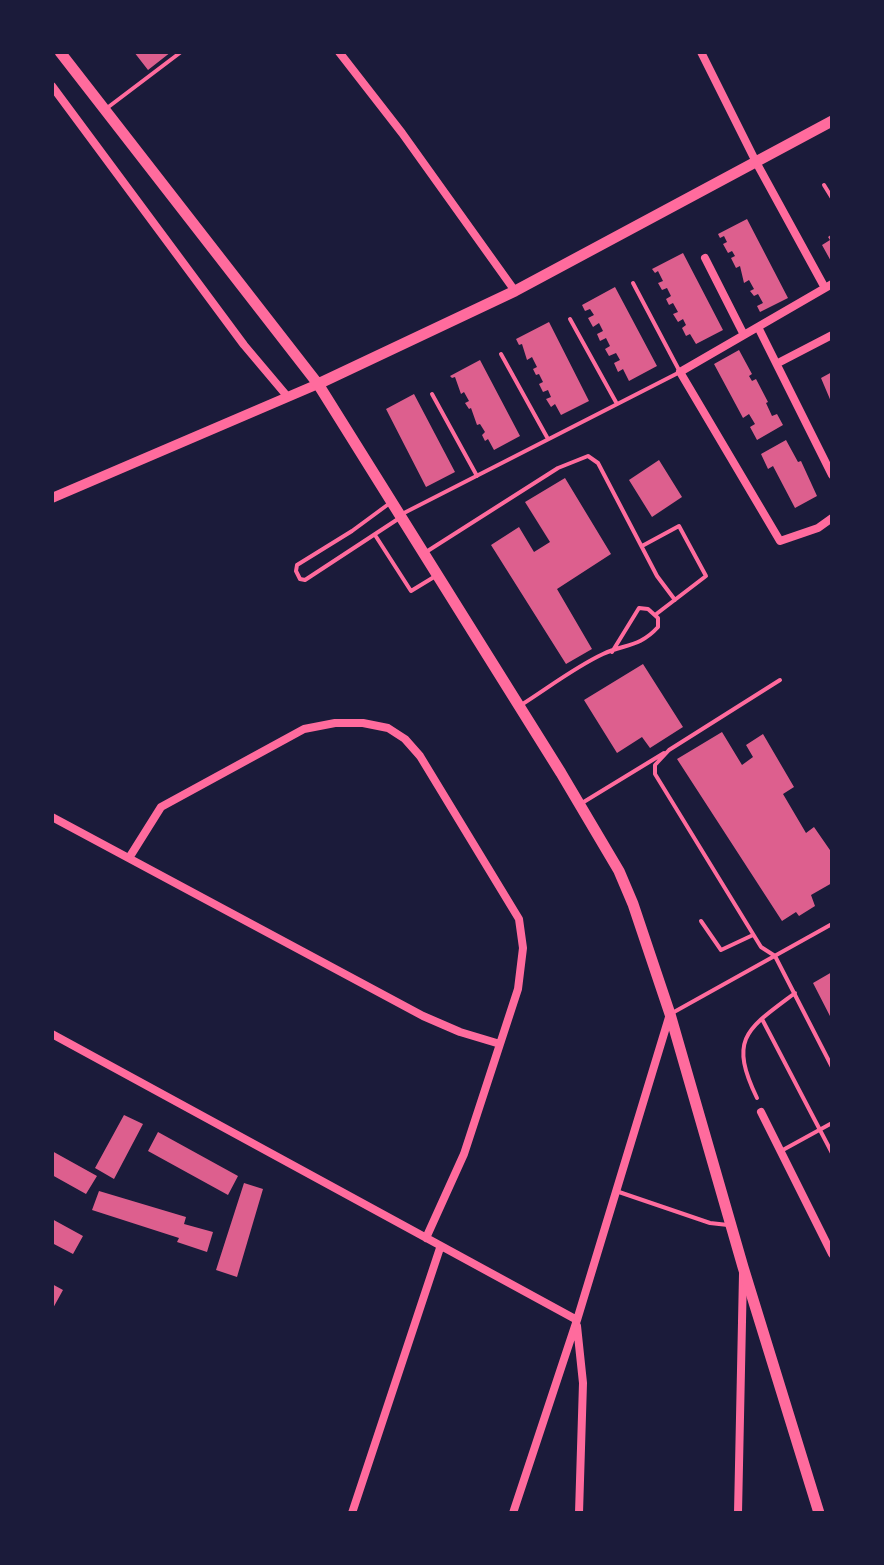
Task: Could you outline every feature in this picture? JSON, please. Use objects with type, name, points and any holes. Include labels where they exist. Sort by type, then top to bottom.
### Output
[{"type":"main road","points":[[66,54],[105,110],[318,384],[619,871],[670,1014],[743,1267],[819,1513]]},
{"type":"main road","points":[[318,384],[515,291],[832,121]]},
{"type":"street","points":[[339,52],[402,133],[515,291]]},
{"type":"street","points":[[701,52],[756,162],[829,286],[680,372],[780,541],[818,528],[832,518]]},
{"type":"street","points":[[52,86],[244,345],[287,396]]},
{"type":"street","points":[[705,258],[744,335]]},
{"type":"street","points":[[758,327],[832,475]]},
{"type":"street","points":[[778,363],[832,335]]},
{"type":"street","points":[[52,498],[318,384]]},
{"type":"street","points":[[129,858],[161,807],[304,729],[335,723],[363,723],[388,728],[405,739],[420,756],[519,919],[523,948],[518,989],[464,1154],[426,1238]]},
{"type":"street","points":[[52,817],[423,1016],[500,1044]]},
{"type":"street","points":[[513,1513],[577,1320],[670,1014]]},
{"type":"street","points":[[52,1034],[577,1320]]},
{"type":"street","points":[[761,1112],[832,1254]]},
{"type":"street","points":[[352,1513],[440,1248]]},
{"type":"street","points":[[738,1513],[743,1267]]},
{"type":"street","points":[[577,1320],[583,1383],[579,1513]]},
{"type":"lane","points":[[105,110],[181,52]]},
{"type":"lane","points":[[824,185],[832,198]]},
{"type":"lane","points":[[392,502],[297,565],[300,579],[305,580],[401,516],[680,372],[633,283]]},
{"type":"lane","points":[[570,319],[617,404]]},
{"type":"lane","points":[[501,354],[548,439]]},
{"type":"lane","points":[[432,394],[477,476]]},
{"type":"lane","points":[[424,553],[558,468],[588,456],[598,463],[657,576],[675,600]]},
{"type":"lane","points":[[642,546],[679,526],[706,576],[655,615]]},
{"type":"lane","points":[[375,535],[411,591],[438,575]]},
{"type":"lane","points":[[519,706],[604,654],[612,652],[638,644],[658,627],[655,615],[639,608],[612,652]]},
{"type":"lane","points":[[580,804],[780,680]]},
{"type":"lane","points":[[669,750],[655,765],[655,774],[761,947],[775,956],[832,1067]]},
{"type":"lane","points":[[701,921],[721,950],[754,935]]},
{"type":"lane","points":[[670,1014],[832,924]]},
{"type":"lane","points":[[757,1098],[745,1072],[742,1054],[752,1027],[795,993]]},
{"type":"lane","points":[[762,1019],[832,1153]]},
{"type":"lane","points":[[779,1152],[832,1123]]},
{"type":"lane","points":[[616,1191],[710,1223],[731,1226]]},
{"type":"building","points":[[134,52],[171,52],[148,70]]},
{"type":"building","points":[[747,219],[788,298],[760,312],[757,306],[763,303],[758,294],[754,296],[750,291],[754,289],[749,280],[744,283],[740,266],[736,268],[731,258],[735,256],[732,251],[728,253],[723,244],[727,242],[724,236],[720,238],[718,234]]},
{"type":"building","points":[[832,234],[832,263],[822,245],[830,240],[828,237]]},
{"type":"building","points":[[683,253],[723,330],[696,344],[690,334],[686,336],[682,328],[686,325],[683,319],[678,322],[673,314],[678,312],[673,303],[669,305],[666,299],[671,296],[667,288],[662,290],[658,283],[663,281],[658,271],[655,273],[652,269]]},
{"type":"building","points":[[615,287],[657,366],[629,381],[623,369],[618,372],[614,363],[620,360],[616,353],[609,356],[605,349],[610,346],[606,338],[600,341],[597,334],[603,331],[599,323],[593,327],[588,318],[594,315],[590,309],[585,311],[582,305]]},
{"type":"building","points":[[549,322],[589,401],[561,415],[555,404],[551,407],[546,399],[551,397],[548,390],[543,392],[539,384],[543,382],[533,369],[537,367],[532,357],[527,360],[522,344],[519,345],[516,339]]},
{"type":"building","points":[[739,350],[752,374],[749,376],[752,381],[756,379],[768,402],[772,416],[777,414],[783,425],[757,440],[750,427],[755,424],[749,414],[743,418],[714,364]]},
{"type":"building","points":[[480,360],[520,436],[494,450],[488,439],[485,441],[482,435],[485,432],[480,424],[477,425],[471,408],[465,403],[469,401],[464,392],[461,394],[455,377],[450,376]]},
{"type":"building","points":[[832,372],[832,404],[821,378]]},
{"type":"building","points":[[414,394],[455,472],[426,487],[386,409]]},
{"type":"building","points":[[786,440],[798,462],[801,461],[817,496],[795,508],[773,466],[768,469],[761,454]]},
{"type":"building","points":[[659,460],[682,497],[652,517],[629,480]]},
{"type":"building","points":[[565,478],[611,554],[557,589],[592,649],[566,664],[491,545],[519,527],[534,552],[550,542],[525,502]]},
{"type":"building","points":[[643,664],[683,727],[650,748],[642,737],[617,753],[584,700]]},
{"type":"building","points":[[722,732],[742,765],[753,757],[746,745],[763,734],[794,787],[783,794],[806,833],[814,827],[832,853],[832,883],[811,895],[815,906],[799,916],[796,912],[782,921],[677,759]]},
{"type":"building","points":[[832,972],[832,1020],[813,983]]},
{"type":"building","points":[[124,1115],[143,1124],[114,1179],[95,1168]]},
{"type":"building","points":[[158,1132],[238,1176],[228,1195],[148,1151]]},
{"type":"building","points":[[52,1151],[97,1176],[86,1194],[52,1175]]},
{"type":"building","points":[[244,1183],[263,1189],[237,1277],[216,1270]]},
{"type":"building","points":[[99,1191],[186,1217],[184,1224],[213,1232],[207,1252],[177,1242],[179,1238],[92,1210]]},
{"type":"building","points":[[52,1219],[83,1236],[73,1254],[52,1243]]},
{"type":"building","points":[[52,1284],[63,1290],[52,1310]]}]
